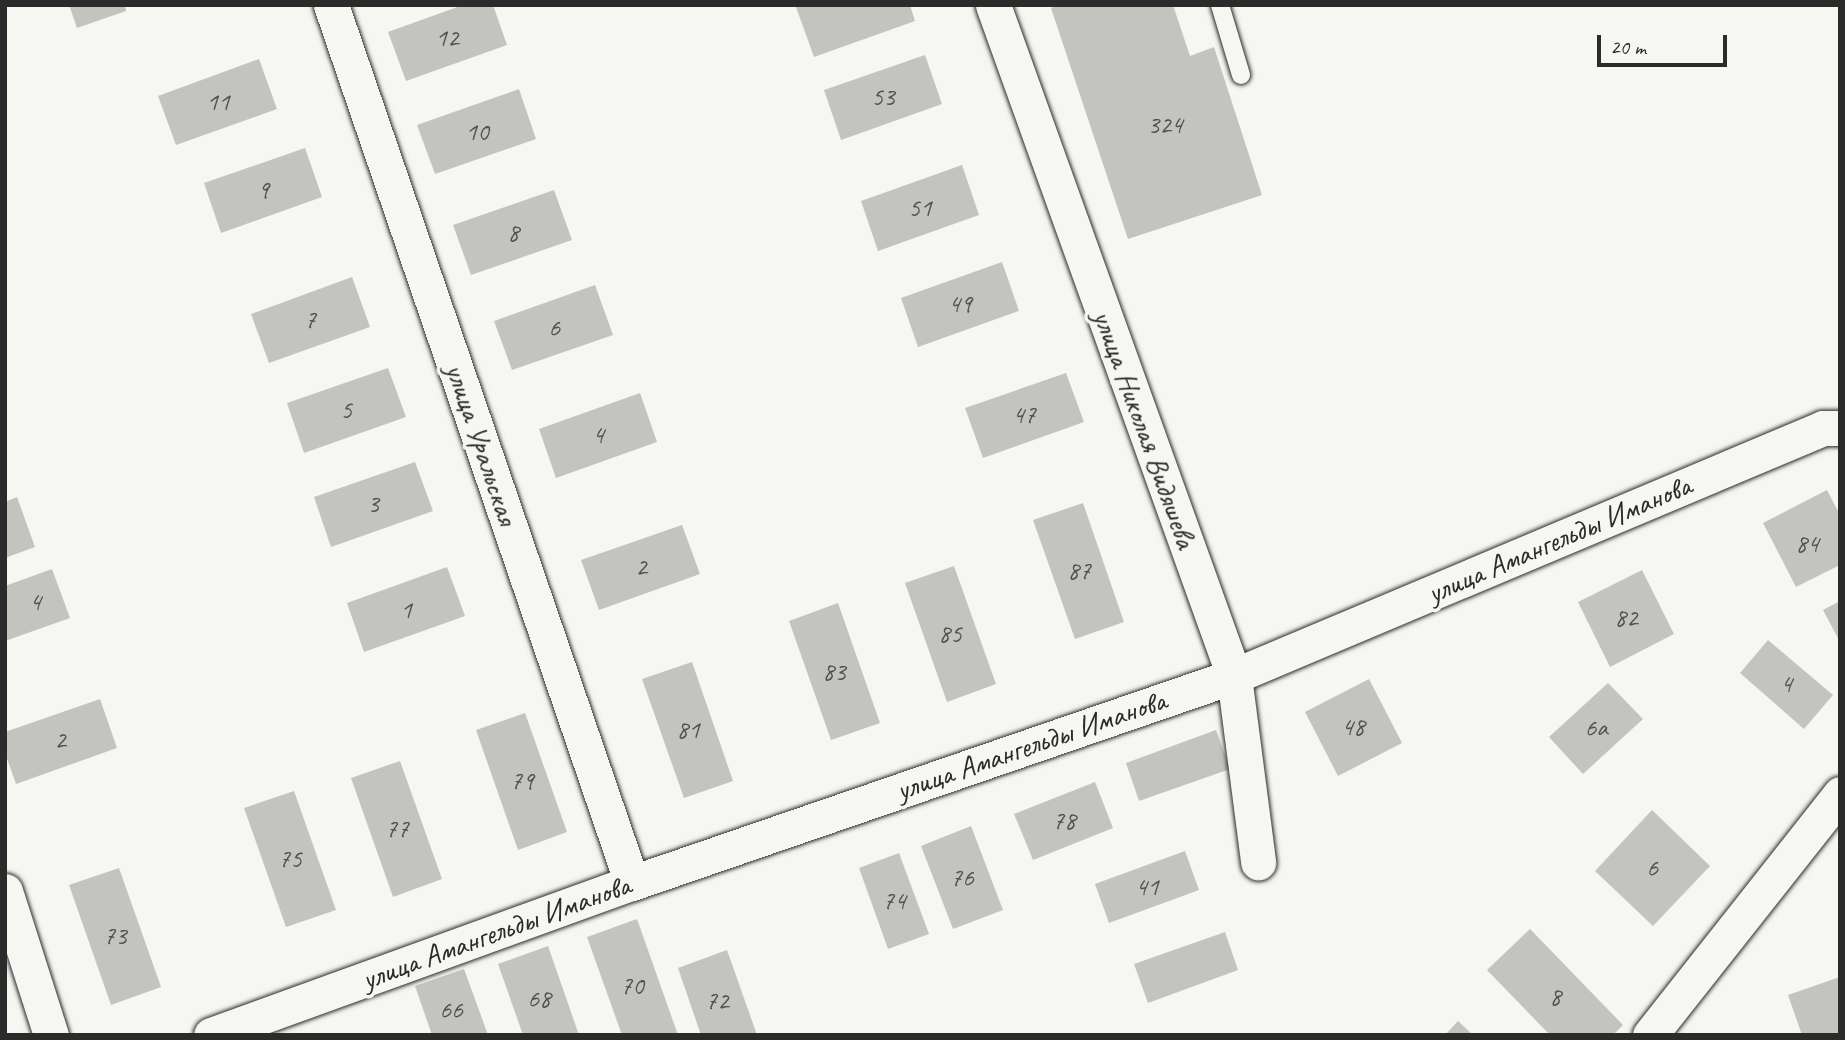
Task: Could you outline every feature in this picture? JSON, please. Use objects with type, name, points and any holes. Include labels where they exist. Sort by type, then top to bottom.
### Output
[{"type":"street","name":"улица Уральская","points":[[331,5],[632,883]]},
{"type":"street","name":"улица Николая Видяшева","points":[[993,5],[1234,676],[1258,862]]},
{"type":"street","name":"улица Амангельды Иманова","points":[[211,1035],[632,883],[1234,676],[1823,428],[1840,428]]},
{"type":"street","points":[[1650,1035],[1840,794]]},
{"type":"street","points":[[5,891],[51,1035]]},
{"type":"lane","points":[[1220,5],[1241,75]]},
{"type":"building","points":[[69,5],[125,5],[126,11],[77,28]]},
{"type":"building","points":[[463,5],[493,5],[507,45],[406,81],[388,32]]},
{"type":"building","points":[[910,5],[915,21],[814,57],[796,7]]},
{"type":"building","points":[[1060,5],[1173,5],[1190,56],[1214,47],[1262,195],[1128,239],[1051,8]]},
{"type":"building","points":[[925,55],[942,104],[841,140],[824,90]]},
{"type":"building","points":[[259,59],[277,109],[176,145],[158,96]]},
{"type":"building","points":[[519,89],[536,139],[435,174],[417,125]]},
{"type":"building","points":[[305,148],[322,197],[221,233],[204,183]]},
{"type":"building","points":[[962,165],[979,215],[878,251],[861,201]]},
{"type":"building","points":[[554,190],[572,240],[471,275],[453,225]]},
{"type":"building","points":[[1002,262],[1019,311],[918,347],[901,298]]},
{"type":"building","points":[[352,277],[370,327],[269,363],[251,314]]},
{"type":"building","points":[[595,285],[613,335],[512,370],[494,321]]},
{"type":"building","points":[[388,368],[406,417],[304,453],[287,403]]},
{"type":"building","points":[[1066,373],[1084,422],[983,458],[965,408]]},
{"type":"building","points":[[640,393],[657,442],[556,478],[539,429]]},
{"type":"building","points":[[415,462],[433,511],[331,547],[314,497]]},
{"type":"building","points":[[1827,490],[1840,515],[1840,565],[1796,587],[1763,523]]},
{"type":"building","points":[[17,497],[35,547],[5,558],[5,502]]},
{"type":"building","points":[[1083,503],[1124,622],[1075,639],[1033,520]]},
{"type":"building","points":[[682,525],[700,574],[599,610],[581,560]]},
{"type":"building","points":[[954,566],[996,684],[947,702],[905,583]]},
{"type":"building","points":[[447,567],[465,616],[364,652],[347,603]]},
{"type":"building","points":[[52,569],[70,618],[5,641],[5,586]]},
{"type":"building","points":[[1642,570],[1674,634],[1610,667],[1578,602]]},
{"type":"building","points":[[1840,601],[1840,642],[1823,610]]},
{"type":"building","points":[[838,603],[880,723],[831,740],[789,621]]},
{"type":"building","points":[[1768,640],[1833,695],[1804,729],[1740,673]]},
{"type":"building","points":[[692,662],[733,781],[684,798],[642,679]]},
{"type":"building","points":[[1369,679],[1402,743],[1338,776],[1305,712]]},
{"type":"building","points":[[1608,683],[1643,719],[1583,774],[1549,737]]},
{"type":"building","points":[[100,699],[117,748],[16,784],[5,753],[5,732]]},
{"type":"building","points":[[525,713],[567,832],[518,850],[476,730]]},
{"type":"building","points":[[1216,730],[1230,769],[1139,801],[1126,763]]},
{"type":"building","points":[[400,761],[442,879],[393,897],[351,778]]},
{"type":"building","points":[[1095,782],[1113,828],[1033,860],[1014,814]]},
{"type":"building","points":[[294,791],[336,910],[286,927],[244,808]]},
{"type":"building","points":[[1652,810],[1710,866],[1653,926],[1595,871]]},
{"type":"building","points":[[971,826],[1003,910],[953,929],[921,846]]},
{"type":"building","points":[[1185,851],[1199,890],[1109,923],[1095,884]]},
{"type":"building","points":[[899,853],[929,934],[888,949],[859,868]]},
{"type":"building","points":[[119,868],[161,987],[111,1005],[69,885]]},
{"type":"building","points":[[637,919],[678,1035],[622,1035],[587,937]]},
{"type":"building","points":[[1530,929],[1623,1025],[1613,1035],[1550,1035],[1487,970]]},
{"type":"building","points":[[1225,932],[1238,970],[1148,1003],[1134,964]]},
{"type":"building","points":[[548,946],[579,1035],[523,1035],[498,964]]},
{"type":"building","points":[[727,950],[757,1035],[701,1035],[678,968]]},
{"type":"building","points":[[464,969],[488,1035],[432,1035],[415,986]]},
{"type":"building","points":[[1840,977],[1840,1035],[1802,1035],[1788,995]]},
{"type":"building","points":[[1458,1021],[1473,1035],[1445,1035]]}]
